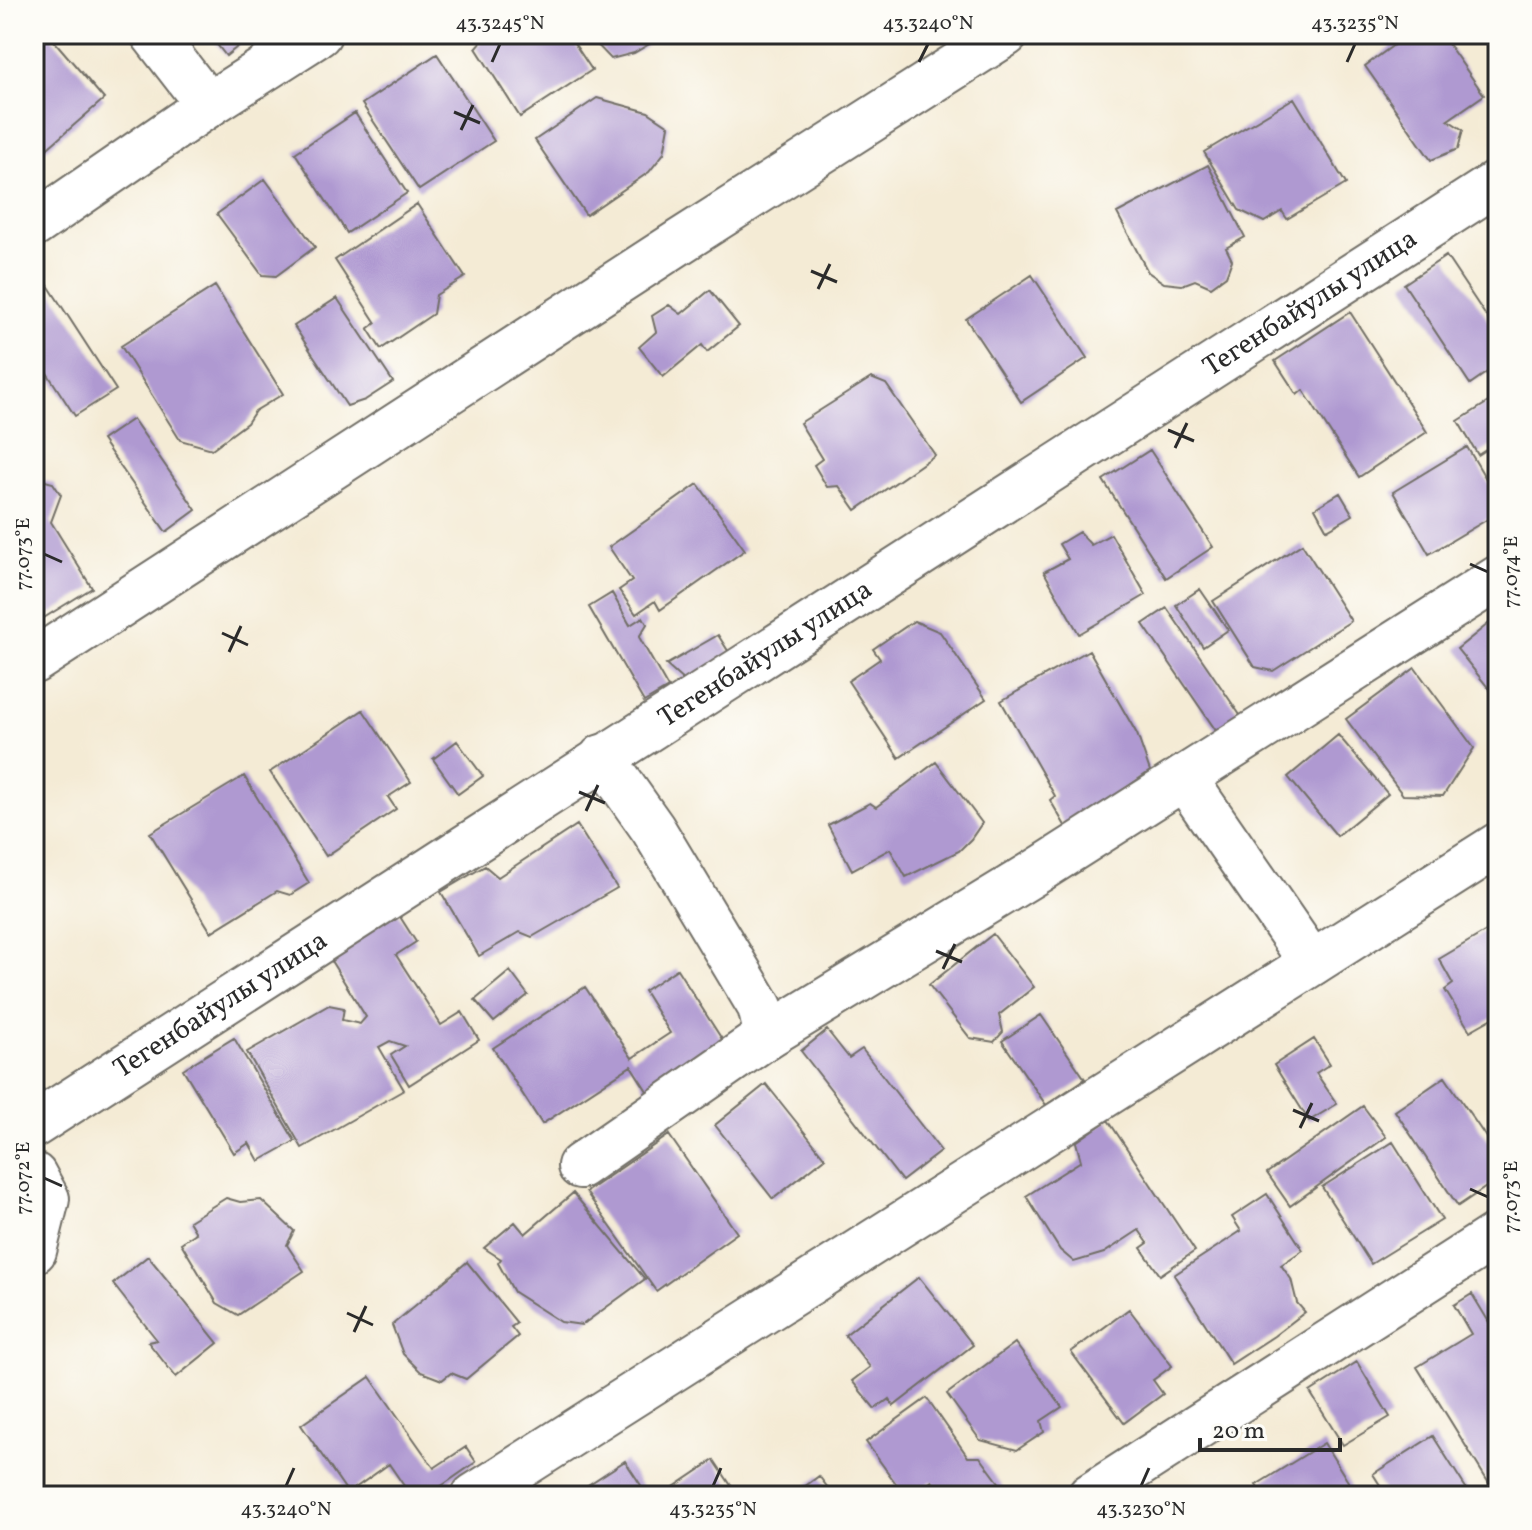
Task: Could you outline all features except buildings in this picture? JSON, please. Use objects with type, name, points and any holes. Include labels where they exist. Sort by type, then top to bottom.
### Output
[{"type":"street","points":[[153,34],[208,105]]},
{"type":"street","points":[[34,225],[208,105],[319,34]]},
{"type":"street","points":[[34,661],[654,258],[1006,34]]},
{"type":"street","name":"Тегенбайулы улица","points":[[34,1125],[1498,182]]},
{"type":"street","points":[[580,1166],[767,1036],[1036,872],[1498,578]]},
{"type":"street","points":[[602,757],[653,829],[760,1007],[767,1036]]},
{"type":"street","points":[[1184,778],[1312,963]]},
{"type":"street","points":[[474,1496],[1498,845]]},
{"type":"street","points":[[34,1175],[47,1199],[34,1251]]},
{"type":"street","points":[[1090,1496],[1498,1234]]}]
